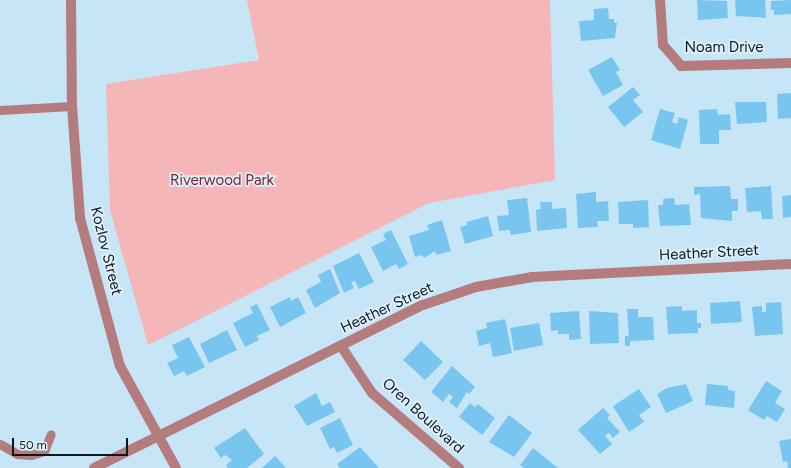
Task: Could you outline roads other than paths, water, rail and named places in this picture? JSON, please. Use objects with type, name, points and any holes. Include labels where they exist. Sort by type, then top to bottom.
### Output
[{"type":"street","name":"Kozlov Street","points":[[71,0],[72,106],[80,218],[120,366],[158,438],[176,468]]},
{"type":"street","name":"Noam Drive","points":[[660,0],[663,45],[681,66],[791,63]]},
{"type":"street","name":"Heather Street","points":[[94,468],[158,438],[423,305],[483,286],[532,277],[791,264]]},
{"type":"street","name":"Oren Boulevard","points":[[340,346],[372,394],[458,468]]},
{"type":"lane","points":[[0,110],[72,106]]},
{"type":"lane","points":[[0,444],[17,454],[31,455],[44,451],[51,434]]},
{"type":"park label","name":"Riverwood Park","points":[[222,181]]}]
